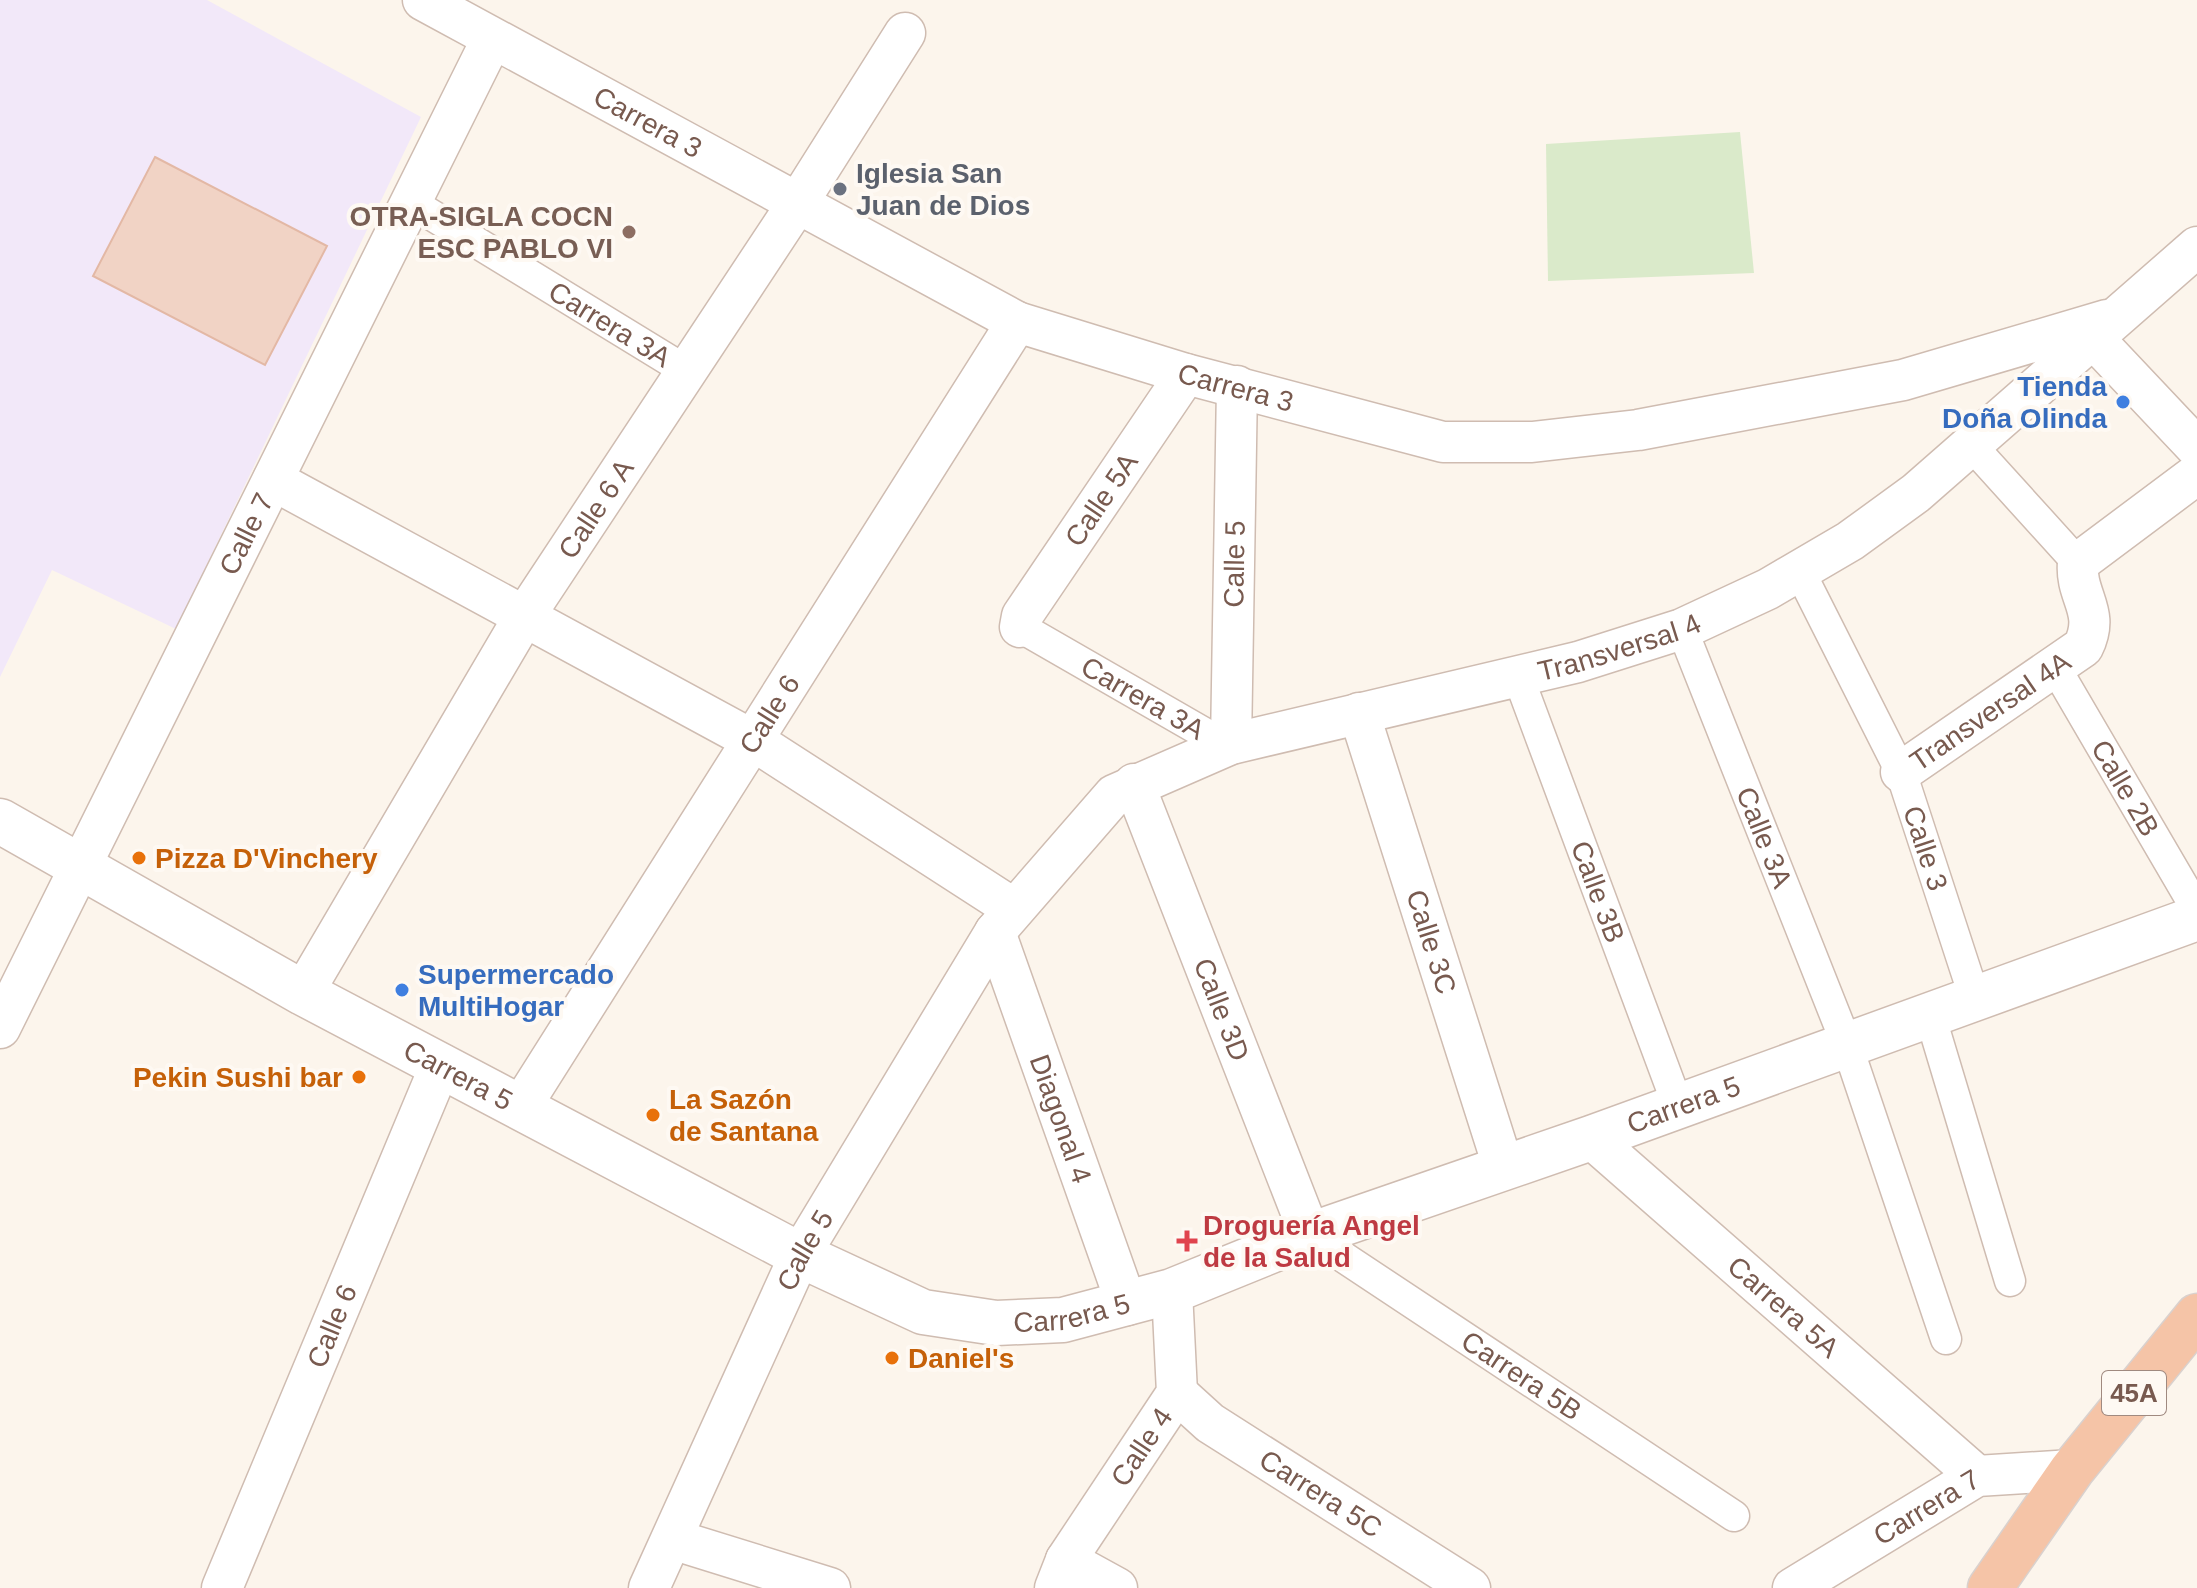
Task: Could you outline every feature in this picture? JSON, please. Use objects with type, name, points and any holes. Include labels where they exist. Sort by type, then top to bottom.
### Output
[{"type":"highway","name":"45A","points":[[1990,1588],[2072,1470],[2197,1316]]},
{"type":"street","name":"Carrera 3","points":[[423,0],[1017,322],[1186,374],[1443,442],[1532,442],[1638,430],[1903,380],[2106,328]]},
{"type":"street","name":"Calle 6 A","points":[[303,993],[524,617],[797,204],[905,33]]},
{"type":"street","name":"Calle 7","points":[[0,1028],[492,39]]},
{"type":"street","name":"Carrera 3A","points":[[412,203],[685,370]]},
{"type":"street","name":"Transversal 4","points":[[1004,920],[1114,795],[1134,784],[1228,744],[1578,662],[1682,629],[1800,572],[1916,493],[2193,257]]},
{"type":"street","name":"Calle 6","points":[[520,1108],[1017,322]]},
{"type":"street","points":[[2106,328],[2197,448]]},
{"type":"street","name":"Calle 5A","points":[[1020,627],[1022,616],[1186,374]]},
{"type":"street","name":"Calle 5","points":[[1228,744],[1237,386]]},
{"type":"street","points":[[1972,446],[2078,563],[2197,474]]},
{"type":"street","points":[[273,480],[754,741],[1004,920]]},
{"type":"street","name":"Transversal 4A","points":[[1901,772],[2083,647],[2090,633],[2091,614],[2080,588],[2078,563]]},
{"type":"street","name":"Calle 3","points":[[1800,572],[1901,772],[1975,999]]},
{"type":"street","name":"Carrera 3A","points":[[1020,627],[1228,744]]},
{"type":"street","name":"Calle 3A","points":[[1682,629],[1847,1045]]},
{"type":"street","name":"Calle 2B","points":[[2055,667],[2197,910]]},
{"type":"street","name":"Calle 3B","points":[[1518,676],[1678,1106]]},
{"type":"street","name":"Calle 3C","points":[[1359,713],[1504,1169]]},
{"type":"street","name":"Calle 3D","points":[[1134,784],[1310,1235]]},
{"type":"street","name":"Carrera 5","points":[[0,821],[303,993],[800,1255],[923,1312],[996,1323],[1063,1320],[1172,1291],[1310,1235],[1591,1138],[2197,918]]},
{"type":"street","name":"Calle 5","points":[[649,1588],[800,1255],[1004,920]]},
{"type":"street","name":"Diagonal 4","points":[[1004,920],[1127,1305]]},
{"type":"street","points":[[1930,1015],[2010,1281]]},
{"type":"street","points":[[1847,1045],[1946,1339]]},
{"type":"street","name":"Calle 6","points":[[222,1588],[441,1064]]},
{"type":"street","name":"Carrera 5A","points":[[1591,1138],[1977,1476]]},
{"type":"street","name":"Carrera 5B","points":[[1310,1235],[1734,1516]]},
{"type":"street","name":"Calle 4","points":[[1061,1574],[1177,1393],[1172,1291]]},
{"type":"street","name":"Carrera 5C","points":[[1177,1393],[1210,1423],[1470,1588]]},
{"type":"street","name":"Carrera 7","points":[[1793,1588],[1977,1476],[2072,1470]]},
{"type":"street","points":[[672,1539],[830,1588]]},
{"type":"street","points":[[1061,1574],[1117,1588]]},
{"type":"shaded area","points":[[0,0],[207,0],[421,117],[176,629],[52,570],[0,677]]},
{"type":"green space","points":[[1740,132],[1754,273],[1548,281],[1546,144]]},
{"type":"building","points":[[155,157],[327,246],[265,365],[93,276]]},
{"type":"place","name":"Iglesia San Juan de Dios","points":[[840,189]]},
{"type":"place","name":"OTRA-SIGLA COCN ESC PABLO VI","points":[[629,232]]},
{"type":"place","name":"Tienda Doña Olinda","points":[[2123,402]]},
{"type":"place","name":"Pizza D'Vinchery","points":[[139,858]]},
{"type":"place","name":"Supermercado MultiHogar","points":[[402,990]]},
{"type":"place","name":"Pekin Sushi bar","points":[[359,1077]]},
{"type":"place","name":"La Sazón de Santana","points":[[653,1115]]},
{"type":"place","name":"Droguería Angel de la Salud","points":[[1187,1241]]},
{"type":"place","name":"Daniel's","points":[[892,1358]]}]
